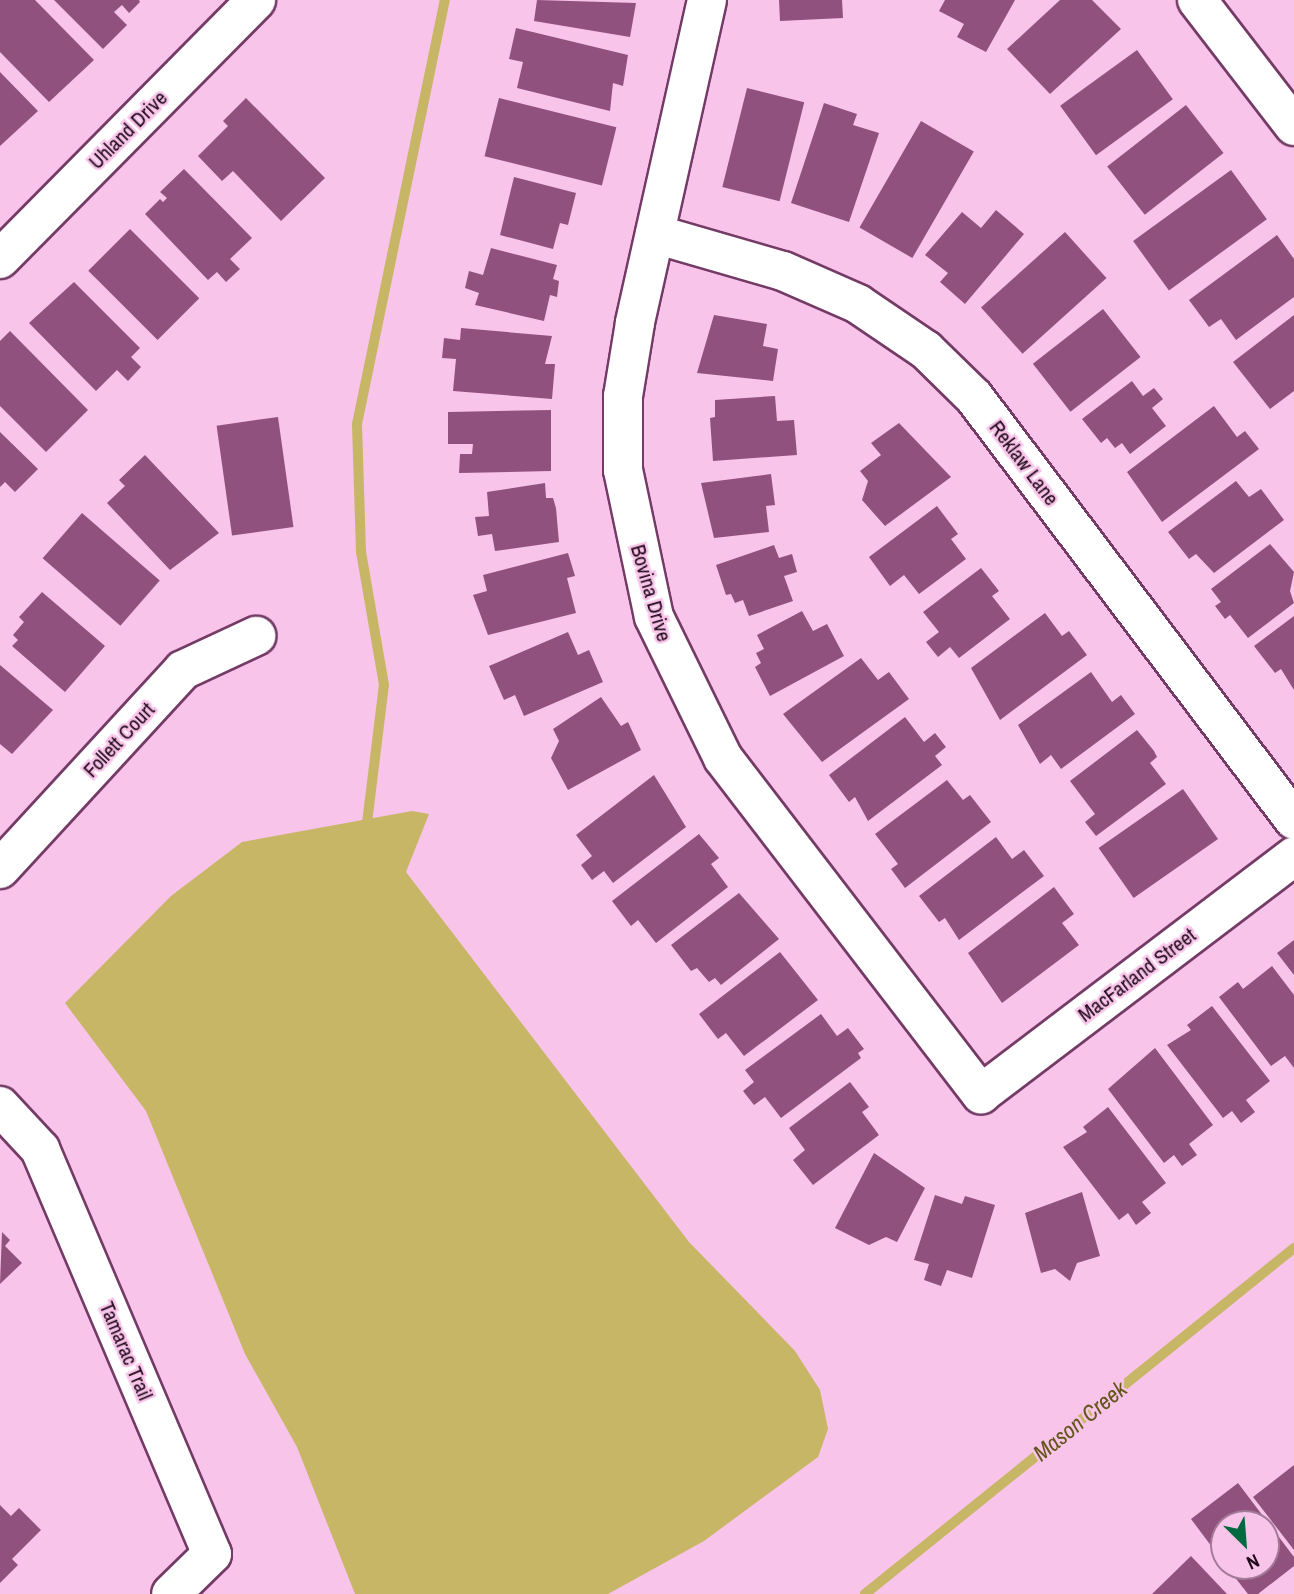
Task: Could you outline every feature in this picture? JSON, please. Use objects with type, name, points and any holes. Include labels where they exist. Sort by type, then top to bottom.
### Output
[{"type":"street","name":"Uhland Drive","points":[[0,259],[256,0]]},
{"type":"street","name":"Bovina Drive","points":[[707,0],[655,234],[623,396],[623,457],[639,565],[654,617],[723,758],[981,1094]]},
{"type":"street","points":[[1197,0],[1294,126]]},
{"type":"street","name":"Reklaw Lane","points":[[655,234],[783,271],[858,304],[926,350],[974,397],[1294,820]]},
{"type":"street","name":"Follett Court","points":[[0,869],[183,670],[256,636]]},
{"type":"street","name":"MacFarland Street","points":[[981,1094],[1294,856]]},
{"type":"street","name":"Tamarac Trail","points":[[0,1106],[40,1149],[212,1554],[170,1594]]},
{"type":"shaded area","points":[[412,811],[429,814],[406,872],[689,1242],[795,1351],[820,1390],[828,1429],[818,1457],[704,1541],[608,1594],[355,1594],[297,1447],[245,1354],[146,1111],[65,1003],[171,896],[242,842]]},
{"type":"building","points":[[0,0],[35,0],[94,60],[49,102],[0,52]]},
{"type":"building","points":[[54,0],[140,2],[129,13],[122,5],[114,12],[127,25],[103,49]]},
{"type":"building","points":[[537,0],[636,3],[630,37],[534,21]]},
{"type":"building","points":[[779,0],[842,0],[843,18],[780,21]]},
{"type":"building","points":[[945,0],[1015,0],[986,52],[957,37],[964,24],[939,11]]},
{"type":"building","points":[[1060,0],[1092,0],[1121,29],[1050,94],[1007,49]]},
{"type":"building","points":[[516,28],[628,55],[623,86],[613,83],[610,111],[517,88],[523,62],[509,59]]},
{"type":"building","points":[[1137,50],[1173,99],[1096,155],[1060,106]]},
{"type":"building","points":[[0,72],[38,111],[0,146]]},
{"type":"building","points":[[747,88],[804,102],[780,201],[722,187]]},
{"type":"building","points":[[246,98],[325,178],[281,221],[233,171],[222,181],[198,156],[228,126],[223,121]]},
{"type":"building","points":[[499,98],[616,127],[602,185],[484,156]]},
{"type":"building","points":[[824,103],[857,114],[853,125],[879,133],[849,222],[791,203]]},
{"type":"building","points":[[1186,105],[1224,153],[1145,215],[1107,167]]},
{"type":"building","points":[[921,121],[974,152],[912,258],[860,228]]},
{"type":"building","points":[[184,169],[252,238],[230,259],[240,269],[226,282],[217,272],[208,280],[145,214],[160,199],[163,202],[167,198],[160,192]]},
{"type":"building","points":[[1231,170],[1267,219],[1169,290],[1133,241]]},
{"type":"building","points":[[514,177],[576,193],[568,225],[560,223],[553,249],[500,235]]},
{"type":"building","points":[[996,210],[1024,234],[965,304],[940,282],[948,273],[925,255],[962,212],[981,228]]},
{"type":"building","points":[[130,229],[199,298],[158,340],[88,271]]},
{"type":"building","points":[[1065,232],[1106,278],[1023,354],[981,308]]},
{"type":"building","points":[[1277,235],[1294,259],[1294,297],[1236,340],[1221,319],[1209,327],[1189,300]]},
{"type":"building","points":[[491,248],[557,265],[553,279],[559,281],[557,297],[550,295],[544,321],[475,305],[479,293],[465,288],[469,271],[483,275]]},
{"type":"building","points":[[74,282],[140,348],[131,357],[141,367],[128,381],[117,370],[96,391],[29,323]]},
{"type":"building","points":[[1103,309],[1141,357],[1070,412],[1033,364]]},
{"type":"building","points":[[714,315],[767,324],[763,346],[778,349],[773,381],[697,373]]},
{"type":"building","points":[[1294,315],[1294,391],[1270,409],[1233,362]]},
{"type":"building","points":[[461,328],[552,336],[545,364],[555,364],[552,399],[453,391],[456,359],[442,358],[444,338],[460,340]]},
{"type":"building","points":[[10,331],[88,410],[46,452],[0,406],[0,341]]},
{"type":"building","points":[[1132,381],[1143,396],[1154,388],[1163,399],[1152,408],[1166,426],[1130,454],[1122,443],[1115,448],[1107,438],[1101,443],[1082,419]]},
{"type":"building","points":[[775,396],[777,421],[794,420],[797,455],[713,461],[710,418],[715,417],[715,400]]},
{"type":"building","points":[[1214,406],[1237,437],[1245,431],[1259,449],[1162,522],[1127,472]]},
{"type":"building","points":[[551,410],[551,471],[459,473],[460,454],[472,454],[473,444],[448,444],[448,412]]},
{"type":"building","points":[[278,417],[293,527],[232,536],[217,426]]},
{"type":"building","points":[[899,423],[951,477],[885,526],[862,500],[868,481],[860,471],[881,455],[871,443]]},
{"type":"building","points":[[0,432],[38,469],[15,492],[5,482],[0,487]]},
{"type":"building","points":[[145,455],[219,533],[170,570],[107,503],[125,486],[119,480]]},
{"type":"building","points":[[771,474],[775,505],[766,506],[769,532],[714,538],[701,483]]},
{"type":"building","points":[[1236,481],[1249,497],[1261,489],[1284,520],[1214,573],[1196,554],[1189,559],[1168,532]]},
{"type":"building","points":[[545,483],[546,498],[553,498],[556,508],[559,542],[495,551],[492,534],[478,536],[475,517],[489,516],[487,492]]},
{"type":"building","points":[[937,506],[958,534],[951,539],[966,559],[919,594],[904,575],[890,586],[869,557]]},
{"type":"building","points":[[82,513],[160,581],[120,626],[43,558]]},
{"type":"building","points":[[1270,544],[1294,572],[1290,591],[1294,603],[1248,638],[1230,615],[1225,619],[1215,606],[1221,602],[1211,589]]},
{"type":"building","points":[[774,545],[779,558],[792,554],[797,572],[784,576],[793,601],[749,616],[743,600],[735,603],[731,594],[726,595],[716,565]]},
{"type":"building","points":[[568,553],[575,576],[567,578],[576,613],[488,635],[473,595],[487,591],[483,575]]},
{"type":"building","points":[[981,568],[999,591],[992,596],[1010,619],[959,658],[950,647],[938,657],[926,642],[939,632],[923,612]]},
{"type":"building","points":[[42,592],[105,646],[65,692],[12,646],[18,640],[13,635],[24,622],[19,617]]},
{"type":"building","points":[[802,611],[813,631],[827,624],[844,656],[770,696],[755,667],[761,663],[756,653],[764,649],[757,635]]},
{"type":"building","points":[[1045,613],[1062,636],[1069,631],[1087,655],[1000,720],[971,668]]},
{"type":"building","points":[[1294,616],[1294,690],[1281,669],[1275,673],[1254,646]]},
{"type":"building","points":[[568,632],[578,655],[589,650],[603,682],[524,716],[515,695],[504,700],[489,666]]},
{"type":"building","points":[[861,658],[878,680],[889,672],[909,699],[822,762],[783,714]]},
{"type":"building","points":[[0,665],[53,710],[12,754],[0,744]]},
{"type":"building","points":[[1091,672],[1112,702],[1121,695],[1135,714],[1061,769],[1051,755],[1040,764],[1018,725]]},
{"type":"building","points":[[601,697],[621,726],[628,722],[641,750],[568,790],[551,758],[559,741],[553,729]]},
{"type":"building","points":[[905,717],[924,742],[935,733],[946,747],[935,756],[942,765],[868,821],[855,797],[849,802],[829,775]]},
{"type":"building","points":[[1137,730],[1154,751],[1157,757],[1150,763],[1166,784],[1096,836],[1085,822],[1095,814],[1070,781]]},
{"type":"building","points":[[654,775],[686,827],[613,883],[604,871],[592,880],[581,865],[592,856],[576,835]]},
{"type":"building","points":[[947,780],[963,800],[970,795],[991,822],[905,888],[891,869],[898,864],[875,834]]},
{"type":"building","points":[[1183,789],[1218,839],[1134,898],[1099,848]]},
{"type":"building","points":[[699,834],[719,858],[711,864],[728,887],[656,943],[638,920],[631,926],[612,901]]},
{"type":"building","points":[[996,837],[1012,859],[1024,850],[1044,876],[959,940],[945,918],[939,922],[919,896]]},
{"type":"building","points":[[1054,887],[1074,914],[1062,923],[1079,945],[1002,1003],[968,953]]},
{"type":"building","points":[[739,893],[779,939],[721,985],[715,978],[709,982],[697,968],[691,971],[671,945]]},
{"type":"building","points":[[1294,940],[1294,975],[1277,953]]},
{"type":"building","points":[[780,952],[818,1000],[744,1056],[726,1033],[718,1039],[699,1014]]},
{"type":"building","points":[[1272,966],[1294,995],[1294,1068],[1285,1056],[1271,1066],[1219,997],[1238,982],[1243,989]]},
{"type":"building","points":[[1212,1006],[1270,1081],[1246,1100],[1255,1112],[1241,1123],[1232,1111],[1223,1118],[1167,1045],[1191,1030],[1187,1025]]},
{"type":"building","points":[[821,1014],[837,1036],[848,1028],[864,1049],[858,1053],[861,1058],[781,1118],[765,1097],[754,1105],[743,1091],[754,1082],[745,1070]]},
{"type":"building","points":[[1155,1048],[1213,1125],[1189,1144],[1197,1155],[1182,1166],[1174,1155],[1164,1163],[1108,1089]]},
{"type":"building","points":[[850,1082],[869,1107],[862,1112],[879,1135],[813,1185],[793,1160],[805,1150],[789,1128]]},
{"type":"building","points":[[1108,1107],[1166,1183],[1142,1202],[1151,1213],[1136,1225],[1128,1213],[1119,1220],[1063,1147],[1087,1132],[1083,1127]]},
{"type":"building","points":[[874,1153],[925,1188],[897,1242],[886,1237],[869,1245],[835,1228]]},
{"type":"building","points":[[1082,1192],[1100,1256],[1077,1263],[1070,1281],[1055,1269],[1041,1273],[1025,1213]]},
{"type":"building","points":[[935,1195],[962,1204],[965,1196],[995,1205],[972,1278],[947,1270],[941,1286],[924,1280],[929,1264],[914,1260]]},
{"type":"building","points":[[2,1232],[10,1240],[5,1246],[22,1263],[0,1284]]},
{"type":"building","points":[[1294,1465],[1294,1550],[1280,1532],[1280,1510],[1263,1510],[1253,1497]]},
{"type":"building","points":[[1238,1483],[1258,1510],[1210,1510],[1210,1544],[1191,1519]]},
{"type":"building","points":[[0,1505],[11,1516],[19,1508],[41,1530],[12,1559],[18,1565],[0,1583]]},
{"type":"building","points":[[1280,1538],[1294,1557],[1294,1566],[1280,1577]]},
{"type":"building","points":[[1191,1556],[1210,1576],[1210,1580],[1214,1580],[1227,1594],[1152,1594]]},
{"type":"building","points":[[1237,1580],[1276,1580],[1258,1594],[1248,1594]]},
{"type":"waterway","points":[[366,831],[384,685],[361,552],[357,424],[445,0]]},
{"type":"waterway","name":"Mason Creek","points":[[865,1594],[1294,1248]]}]
